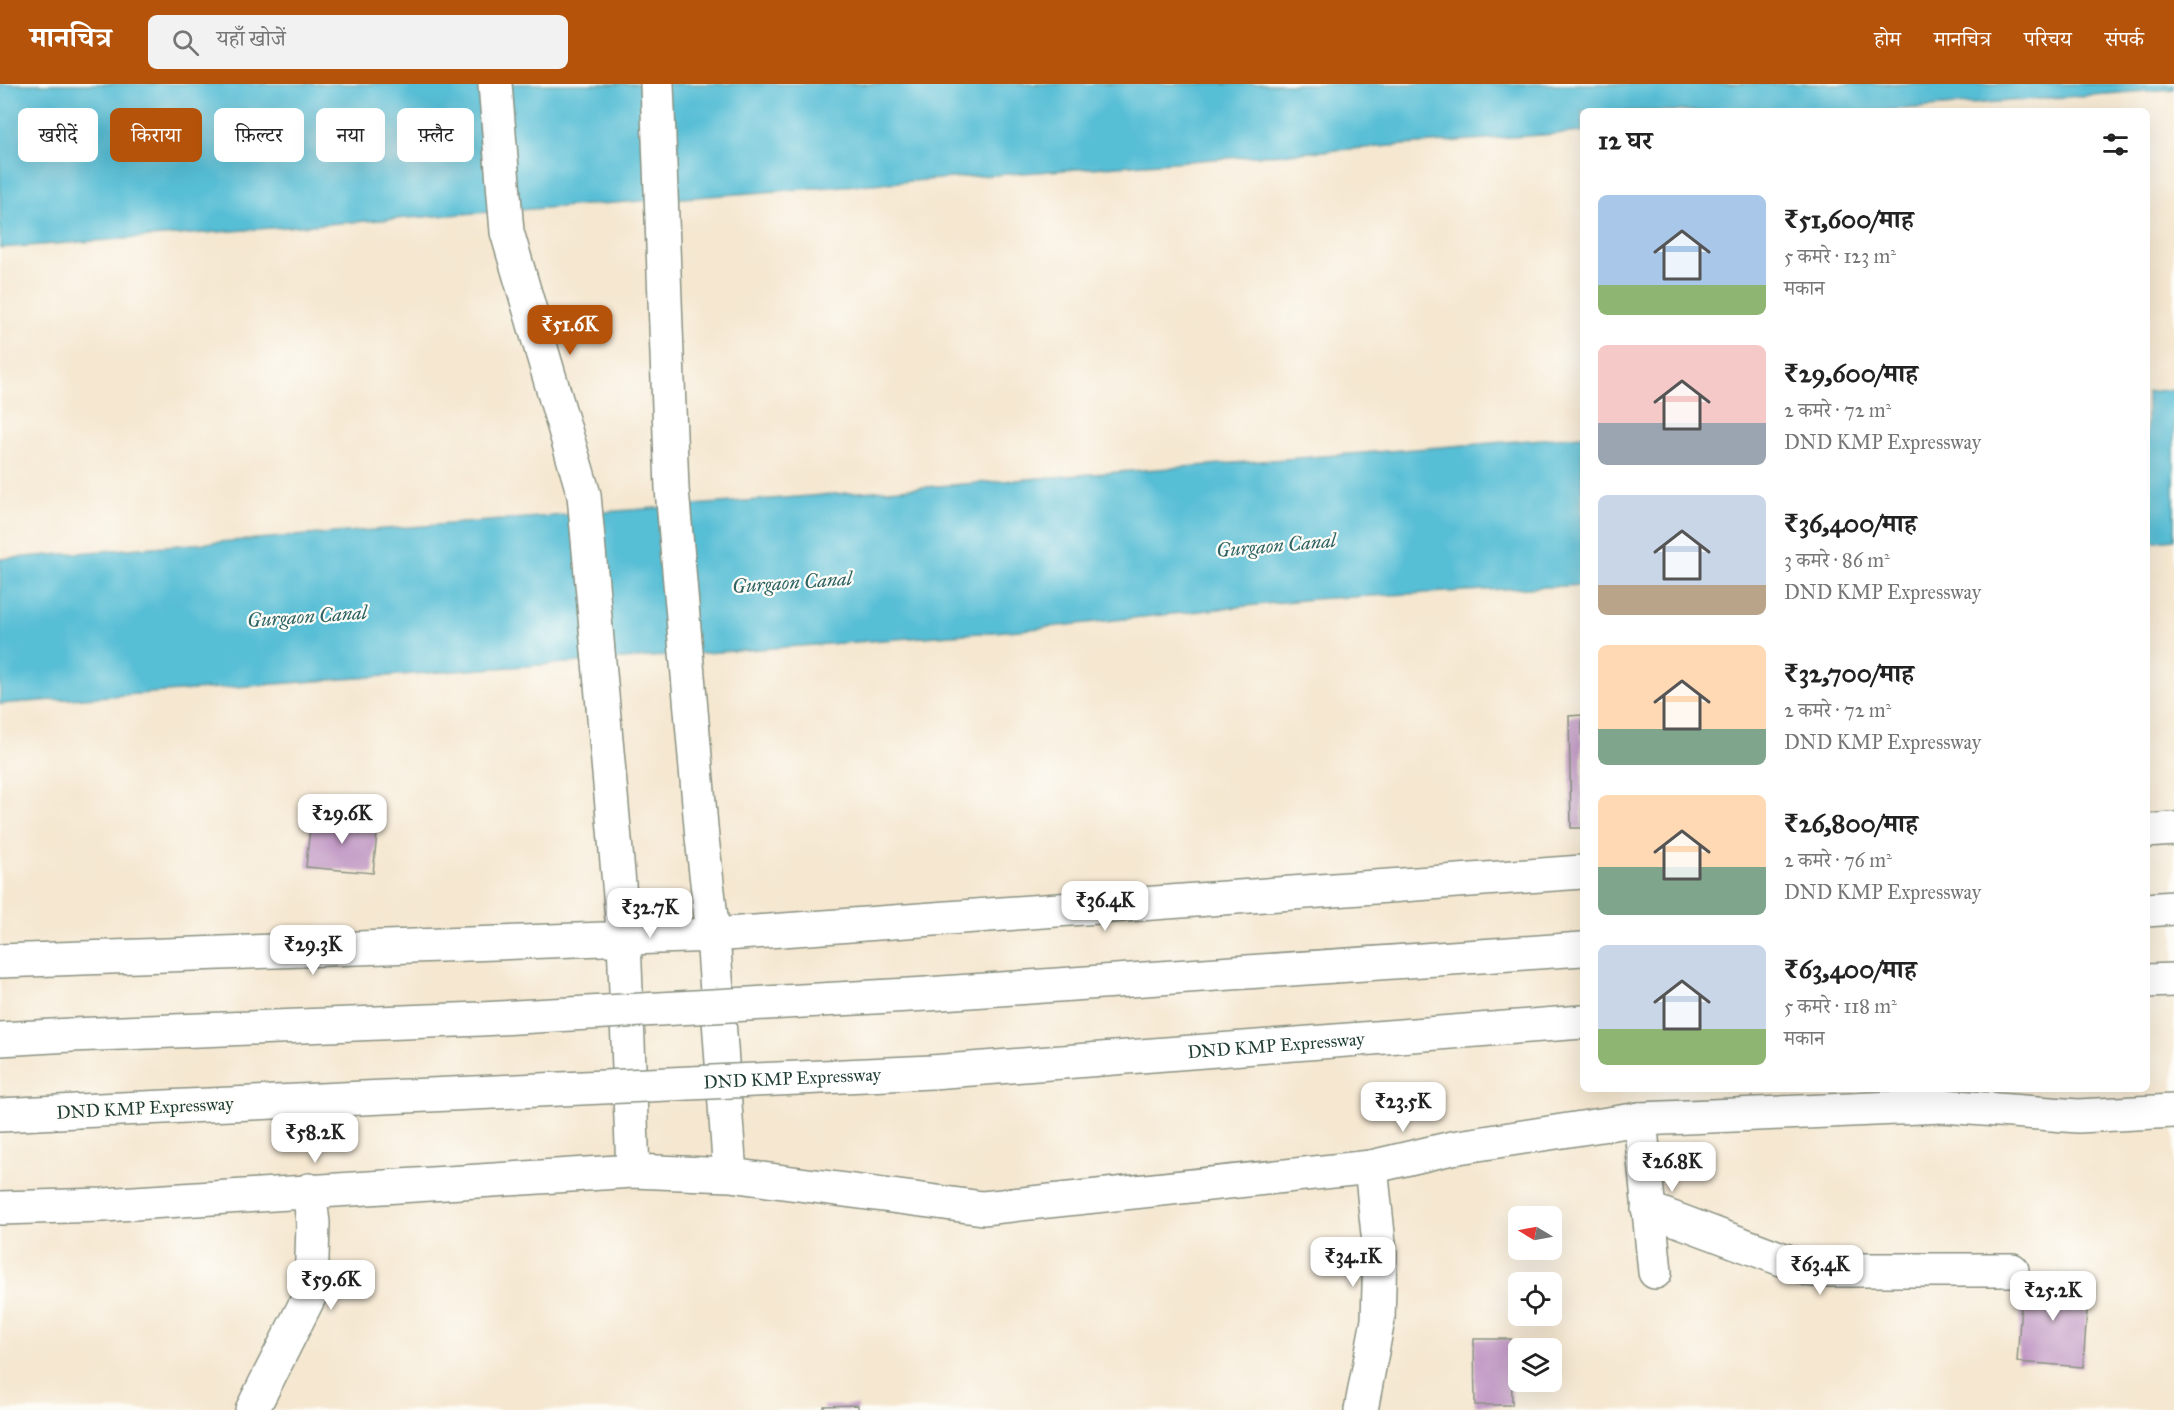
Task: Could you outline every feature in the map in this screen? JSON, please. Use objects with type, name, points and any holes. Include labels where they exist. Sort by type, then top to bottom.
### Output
[{"type":"main road","points":[[495,84],[507,232],[584,495],[624,940],[633,1171]]},
{"type":"main road","points":[[657,84],[672,489],[713,935],[730,1175]]},
{"type":"main road","points":[[2150,831],[2174,829]]},
{"type":"main road","points":[[0,961],[713,935],[1580,872]]},
{"type":"main road","points":[[2150,910],[2174,908]]},
{"type":"main road","points":[[0,1039],[481,1019],[927,994],[1580,949]]},
{"type":"main road","points":[[2150,981],[2174,980]]},
{"type":"main road","name":"DND KMP Expressway","points":[[0,1115],[932,1072],[1580,1022]]},
{"type":"main road","points":[[0,1208],[103,1204],[633,1171],[730,1175],[983,1208],[1371,1167],[1452,1148],[1640,1119],[1943,1106],[2078,1116],[2174,1111]]},
{"type":"main road","points":[[1640,1119],[1655,1272]]},
{"type":"main road","points":[[1361,1410],[1378,1320],[1380,1253],[1371,1167]]},
{"type":"main road","points":[[252,1410],[311,1293],[313,1223],[309,1190]]},
{"type":"main road","points":[[1648,1209],[1811,1270],[2012,1270]]},
{"type":"water","points":[[0,84],[2174,84],[2174,89],[1917,108],[1580,108],[1580,132],[0,248]]},
{"type":"water","points":[[2174,389],[2174,539],[2150,542],[2150,392]]},
{"type":"water","name":"Gurgaon Canal","points":[[1580,436],[1580,585],[1312,599],[1021,630],[0,704],[0,559]]},
{"type":"building","points":[[1580,715],[1580,828],[1571,828],[1569,716]]},
{"type":"building","points":[[311,817],[378,823],[373,873],[306,867]]},
{"type":"building","points":[[2023,1277],[2089,1281],[2083,1367],[2017,1362]]},
{"type":"building","points":[[1474,1339],[1508,1339],[1508,1392],[1512,1392],[1512,1405],[1475,1405]]},
{"type":"building","points":[[858,1405],[858,1410],[824,1410],[824,1406]]}]
